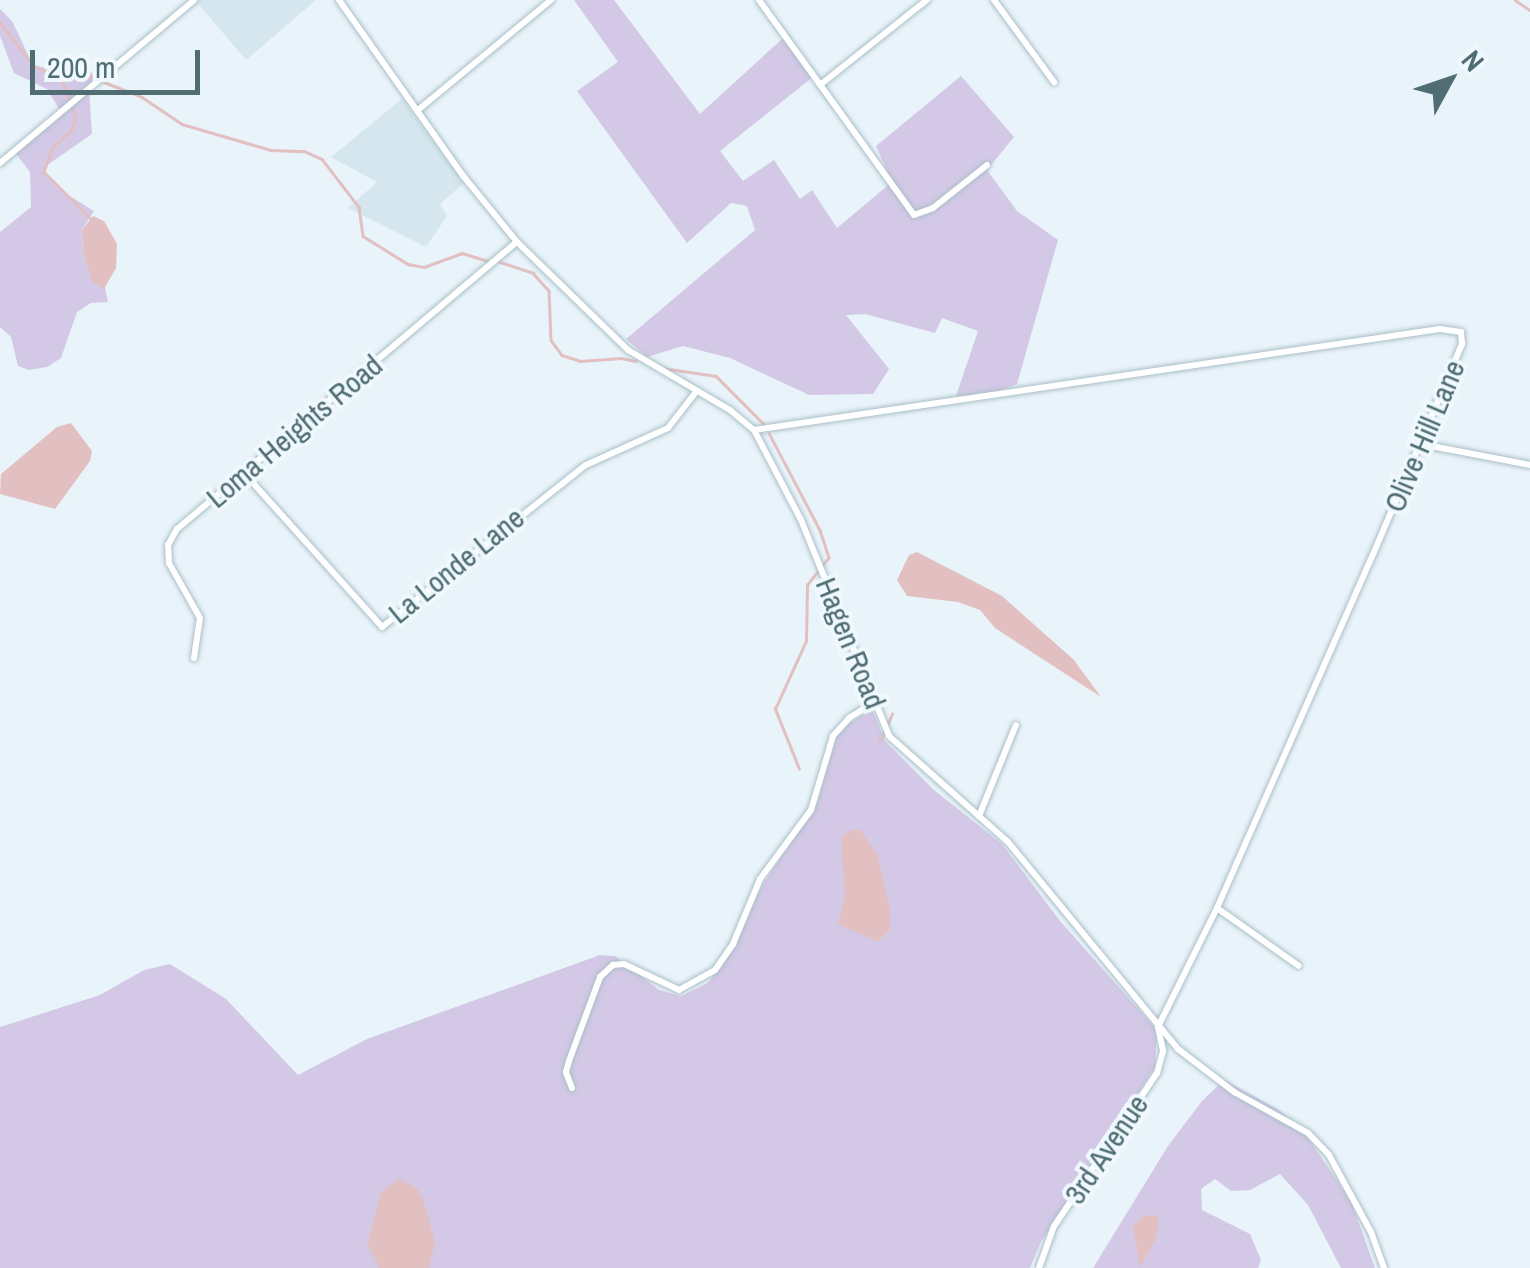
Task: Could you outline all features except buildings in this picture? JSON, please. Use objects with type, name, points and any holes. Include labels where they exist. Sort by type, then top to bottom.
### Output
[{"type":"street","points":[[0,163],[194,0]]},
{"type":"street","name":"Hagen Road","points":[[340,0],[516,242],[628,350],[754,430],[801,520],[888,733],[911,760],[979,816],[1031,868],[1178,1049],[1234,1092],[1308,1133],[1329,1155],[1372,1232],[1384,1268]]},
{"type":"street","points":[[418,110],[551,0]]},
{"type":"street","points":[[759,0],[914,216],[933,208],[987,165]]},
{"type":"street","points":[[820,85],[926,0]]},
{"type":"street","points":[[994,0],[1054,82]]},
{"type":"street","name":"Loma Heights Road","points":[[194,658],[200,618],[169,563],[168,545],[177,529],[516,242]]},
{"type":"street","name":"Olive Hill Lane","points":[[754,430],[1457,328],[1462,344],[1421,444],[1217,908],[1158,1027]]},
{"type":"street","name":"La Londe Lane","points":[[244,473],[382,626],[586,465],[668,428],[696,392]]},
{"type":"street","points":[[1421,444],[1530,465]]},
{"type":"street","points":[[572,1088],[566,1072],[569,1060],[600,977],[613,965],[624,964],[679,990],[715,970],[733,944],[760,879],[810,810],[833,736],[873,703]]},
{"type":"street","points":[[979,816],[1016,725]]},
{"type":"street","points":[[1217,908],[1299,966]]},
{"type":"street","name":"3rd Avenue","points":[[1039,1268],[1050,1233],[1157,1072],[1163,1050],[1158,1027]]},
{"type":"shaded area","points":[[195,0],[316,0],[246,60]]},
{"type":"shaded area","points":[[574,0],[614,0],[700,114],[783,38],[813,77],[720,151],[743,181],[774,160],[800,199],[812,190],[837,228],[892,182],[876,146],[961,76],[1014,137],[987,170],[1017,211],[1058,240],[1017,384],[989,396],[956,396],[978,331],[942,318],[935,333],[865,314],[846,315],[889,369],[873,394],[809,395],[730,358],[683,346],[647,357],[626,339],[755,230],[747,206],[731,203],[687,243],[577,91],[618,62]]},
{"type":"shaded area","points":[[0,9],[12,21],[33,65],[62,72],[78,63],[96,76],[89,89],[92,134],[46,166],[44,172],[57,188],[94,211],[82,230],[83,253],[92,282],[105,288],[108,302],[91,303],[77,312],[61,358],[47,367],[29,370],[18,366],[11,337],[0,327],[0,232],[31,207],[30,172],[14,151],[61,112],[47,89],[14,73],[0,36]]},
{"type":"shaded area","points":[[402,99],[464,183],[440,204],[447,216],[426,247],[348,208],[377,182],[331,157]]},
{"type":"shaded area","points":[[93,216],[104,221],[117,244],[116,268],[104,289],[92,282],[83,253],[82,230]]},
{"type":"shaded area","points":[[71,423],[92,451],[90,461],[55,509],[0,494],[1,474],[57,427]]},
{"type":"shaded area","points":[[917,552],[1002,596],[1074,660],[1101,697],[995,628],[980,610],[958,602],[907,596],[897,580],[909,555]]},
{"type":"shaded area","points":[[872,709],[885,741],[934,790],[1002,844],[1060,921],[1157,1030],[1155,1067],[1041,1242],[1030,1268],[0,1268],[0,1027],[100,995],[144,970],[170,964],[226,999],[298,1075],[367,1039],[600,955],[615,956],[659,990],[681,996],[706,984],[721,968],[762,886],[817,803],[838,731]]},
{"type":"shaded area","points":[[860,829],[878,856],[890,910],[890,929],[878,942],[838,924],[845,894],[841,838],[848,831]]},
{"type":"shaded area","points":[[1224,1080],[1278,1109],[1304,1132],[1351,1201],[1375,1268],[1341,1268],[1308,1205],[1280,1174],[1250,1190],[1231,1191],[1215,1179],[1201,1189],[1202,1210],[1250,1234],[1261,1260],[1258,1268],[1093,1268],[1168,1146],[1202,1101]]},
{"type":"shaded area","points":[[399,1179],[417,1188],[424,1201],[435,1243],[429,1268],[379,1268],[367,1244],[381,1192]]},
{"type":"shaded area","points":[[1159,1215],[1156,1239],[1140,1268],[1133,1225],[1144,1216]]},
{"type":"waterway","points":[[1515,0],[1530,10]]},
{"type":"waterway","points":[[0,22],[33,65],[62,80],[69,99]]},
{"type":"waterway","points":[[64,79],[96,76]]},
{"type":"waterway","points":[[104,82],[142,97],[182,124],[271,150],[304,151],[322,159],[359,207],[363,236],[408,264],[424,267],[462,253],[488,261]]},
{"type":"waterway","points":[[73,108],[76,117],[72,130],[53,148],[44,172],[89,217]]},
{"type":"waterway","points":[[500,262],[533,273],[549,291],[551,340],[562,355],[580,361],[636,361]]},
{"type":"waterway","points":[[662,368],[716,376],[764,424]]},
{"type":"waterway","points":[[769,433],[820,530],[829,558],[824,564]]},
{"type":"waterway","points":[[799,769],[775,709],[806,641],[807,585],[817,572]]},
{"type":"waterway","points":[[879,742],[892,714]]}]
